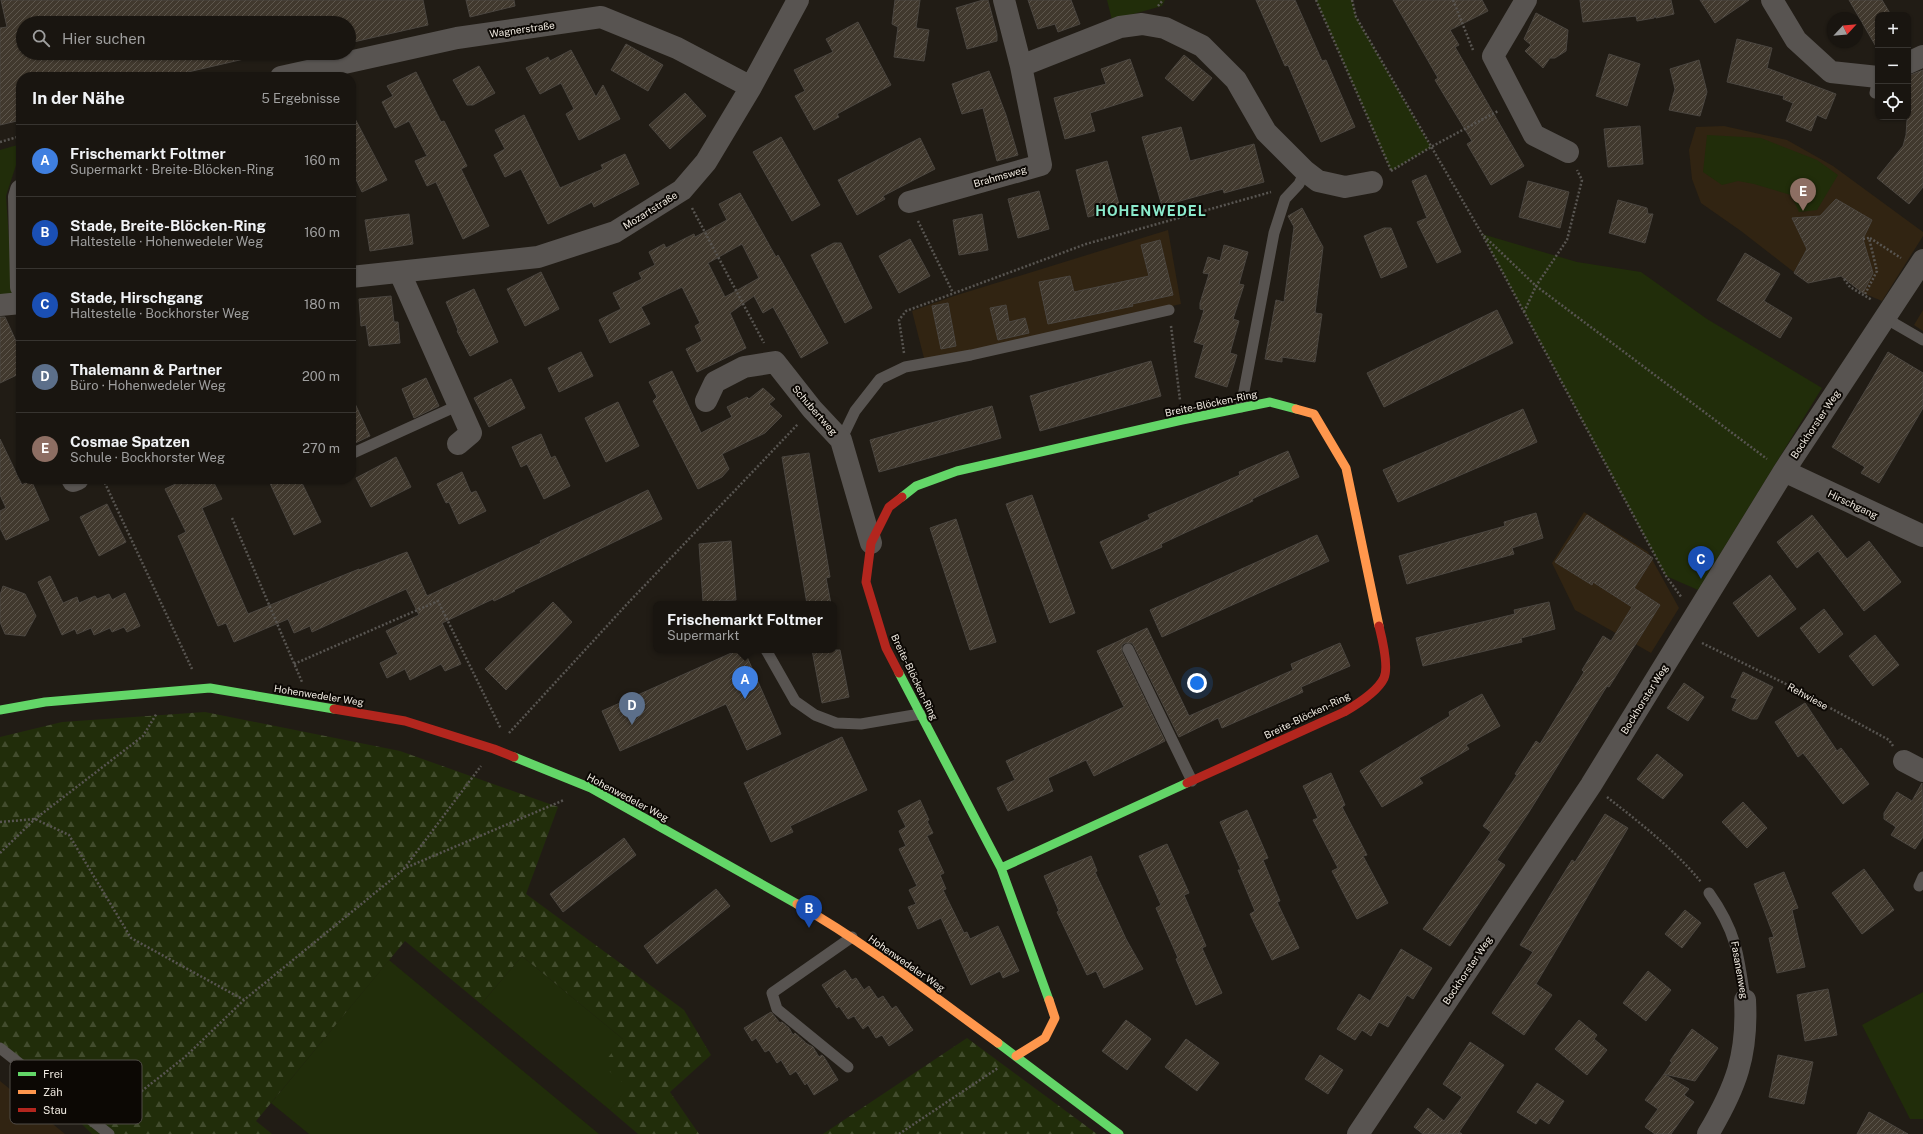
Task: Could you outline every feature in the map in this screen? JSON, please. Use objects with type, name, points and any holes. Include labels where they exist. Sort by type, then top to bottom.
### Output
[{"type":"street","name":"Mozartstraße","points":[[356,277],[538,257],[615,232],[682,190],[706,162],[751,87],[798,0]]},
{"type":"street","points":[[1004,0],[1022,66],[1120,27],[1142,24],[1165,28],[1202,46],[1236,80],[1266,132],[1302,177],[1345,187],[1372,182]]},
{"type":"street","points":[[1526,0],[1492,56],[1534,135],[1568,152]]},
{"type":"street","points":[[1772,0],[1796,40],[1831,72],[1875,83]]},
{"type":"street","name":"Wagnerstraße","points":[[304,72],[457,38],[601,17],[677,48],[751,87]]},
{"type":"street","points":[[1911,62],[1923,56]]},
{"type":"street","name":"Brahmsweg","points":[[909,202],[1041,164],[1022,66]]},
{"type":"street","name":"Bockhorster Weg","points":[[1358,1134],[1591,784],[1784,471],[1881,310],[1914,260]]},
{"type":"street","points":[[400,273],[471,433],[458,444]]},
{"type":"street","points":[[0,305],[16,303]]},
{"type":"street","points":[[706,401],[715,382],[744,367],[775,362]]},
{"type":"street","name":"Schubertweg","points":[[775,362],[812,409],[841,440],[871,543]]},
{"type":"street","name":"Breite-Blöcken-Ring","points":[[1001,868],[1344,712],[1366,698],[1384,678],[1384,655],[1346,468],[1314,414],[1270,402],[1182,420],[957,471],[916,486],[889,508],[871,543],[866,582],[886,648],[1001,868],[1055,1018],[1044,1038],[1016,1056]]},
{"type":"street","name":"Hirschgang","points":[[1784,471],[1923,536]]},
{"type":"street","name":"Hohenwedeler Weg","points":[[0,710],[45,702],[210,688],[405,721],[494,749],[591,788],[816,914],[852,938],[1016,1056],[1119,1134]]},
{"type":"street","points":[[1904,761],[1923,771]]},
{"type":"street","name":"Fasanenweg","points":[[1708,1134],[1737,1078],[1744,1050],[1747,1025],[1746,1000]]},
{"type":"lane","points":[[1242,407],[1274,233],[1285,199],[1302,177]]},
{"type":"lane","points":[[841,440],[855,411],[880,379],[906,367],[971,355],[1169,310]]},
{"type":"lane","points":[[1881,310],[1923,340]]},
{"type":"lane","points":[[356,452],[459,405]]},
{"type":"lane","points":[[1128,649],[1192,781]]},
{"type":"lane","points":[[768,653],[795,701],[815,715],[836,723],[861,724],[920,714]]},
{"type":"lane","name":"Fasanenweg","points":[[1709,893],[1722,911],[1733,933],[1741,967],[1746,1000]]},
{"type":"lane","points":[[848,1066],[777,1009],[772,993],[852,938]]},
{"type":"lane","points":[[0,1048],[15,1060]]},
{"type":"lane","points":[[98,1125],[109,1134]]},
{"type":"path","points":[[1316,0],[1391,171]]},
{"type":"path","points":[[1352,0],[1356,17],[1482,234],[1666,576],[1695,616]]},
{"type":"path","points":[[1453,0],[1473,51],[1492,56]]},
{"type":"path","points":[[1372,182],[1431,147],[1516,101]]},
{"type":"path","points":[[0,142],[16,137]]},
{"type":"path","points":[[1524,312],[1536,286],[1567,240],[1582,180],[1568,152]]},
{"type":"path","points":[[906,367],[899,320],[906,310],[1086,244],[1302,177]]},
{"type":"path","points":[[682,190],[775,362]]},
{"type":"path","points":[[909,202],[953,293]]},
{"type":"path","points":[[1482,234],[1536,286],[1784,471]]},
{"type":"path","points":[[1864,296],[1877,271],[1869,238]]},
{"type":"path","points":[[1863,239],[1869,238],[1914,260]]},
{"type":"path","points":[[1844,279],[1850,287],[1881,310]]},
{"type":"path","points":[[1169,310],[1182,420]]},
{"type":"path","points":[[142,1091],[185,1057],[244,1000],[403,870],[494,749],[628,603],[812,409]]},
{"type":"path","points":[[105,484],[201,689]]},
{"type":"path","points":[[232,518],[312,705]]},
{"type":"path","points":[[294,664],[438,601],[505,737]]},
{"type":"path","name":"Rehwiese","points":[[1684,634],[1788,685],[1888,740],[1904,761]]},
{"type":"path","points":[[0,853],[35,819],[143,736],[171,691]]},
{"type":"path","points":[[1591,784],[1662,842],[1683,862],[1709,893]]},
{"type":"path","points":[[403,870],[591,788]]},
{"type":"path","points":[[0,822],[35,819],[69,835],[131,938],[244,1000]]},
{"type":"path","points":[[899,1134],[1016,1056]]},
{"type":"shaded area","points":[[1724,126],[1787,140],[1833,166],[1923,232],[1923,236],[1882,301],[1863,293],[1841,276],[1808,283],[1741,231],[1701,203],[1692,179],[1689,150],[1696,127]]},
{"type":"shaded area","points":[[1168,230],[1181,304],[925,362],[912,311],[954,296]]},
{"type":"shaded area","points":[[1923,310],[1923,331],[1914,325]]},
{"type":"shaded area","points":[[1584,512],[1648,552],[1679,608],[1651,653],[1575,610],[1552,563]]},
{"type":"shaded area","points":[[0,1081],[10,1089],[10,1124],[53,1124],[65,1134],[0,1134]]},
{"type":"green space","points":[[1107,0],[1165,0],[1162,6],[1112,20]]},
{"type":"green space","points":[[1316,0],[1352,0],[1356,17],[1431,147],[1391,171]]},
{"type":"green space","points":[[1707,135],[1761,138],[1817,160],[1838,175],[1817,210],[1799,212],[1791,195],[1738,181],[1722,185],[1703,172]]},
{"type":"green space","points":[[16,145],[16,165],[6,196],[13,296],[0,296],[0,150]]},
{"type":"green space","points":[[1482,234],[1577,262],[1641,272],[1707,319],[1822,388],[1698,590],[1666,576]]},
{"type":"green space","points":[[205,712],[400,751],[558,807],[526,894],[684,1010],[711,1055],[670,1092],[699,1134],[638,1134],[610,1110],[628,1087],[602,1065],[623,1039],[522,956],[481,1004],[405,941],[256,1121],[272,1134],[92,1134],[82,1124],[142,1124],[142,1060],[16,1060],[0,1044],[0,737],[62,722]]},
{"type":"green space","points":[[522,956],[623,1039],[629,1087],[610,1110],[481,1004]]},
{"type":"green space","points":[[389,960],[599,1134],[309,1134],[271,1103]]},
{"type":"green space","points":[[1923,992],[1923,1119],[1910,1119],[1862,1025]]},
{"type":"green space","points":[[967,1038],[1097,1134],[823,1134]]},
{"type":"building","points":[[1,0],[423,0],[428,25],[356,41],[356,16],[16,16],[16,60],[240,60],[188,72],[16,72],[16,121],[0,125],[0,28],[7,27]]},
{"type":"building","points":[[466,0],[514,0],[515,6],[470,17]]},
{"type":"building","points":[[895,0],[920,0],[916,28],[929,30],[924,61],[894,57],[898,27],[892,24]]},
{"type":"building","points":[[983,0],[988,0],[997,34],[997,41],[967,49],[956,8]]},
{"type":"building","points":[[1028,0],[1071,0],[1080,24],[1058,32],[1055,24],[1038,29]]},
{"type":"building","points":[[1256,0],[1295,0],[1322,61],[1326,60],[1355,127],[1321,142],[1288,65],[1285,66]]},
{"type":"building","points":[[1393,0],[1482,0],[1488,11],[1450,30],[1459,45],[1455,47],[1524,166],[1491,185],[1467,144],[1472,141],[1435,80],[1438,78]]},
{"type":"building","points":[[1580,0],[1671,0],[1674,14],[1656,18],[1655,15],[1654,18],[1637,21],[1636,16],[1583,22]]},
{"type":"building","points":[[1700,0],[1749,0],[1715,23]]},
{"type":"building","points":[[1849,0],[1882,0],[1889,12],[1875,12],[1875,45],[1863,24],[1863,12],[1856,12]]},
{"type":"building","points":[[1536,13],[1568,30],[1566,51],[1555,58],[1550,58],[1543,68],[1525,51],[1531,45],[1524,39]]},
{"type":"building","points":[[858,22],[891,85],[837,114],[839,117],[814,130],[795,96],[805,91],[794,70],[833,52],[826,39]]},
{"type":"building","points":[[1737,39],[1772,48],[1767,68],[1836,94],[1826,119],[1817,115],[1811,131],[1786,121],[1793,103],[1783,99],[1784,96],[1727,82]]},
{"type":"building","points":[[626,44],[663,65],[648,91],[611,70]]},
{"type":"building","points":[[571,50],[596,97],[603,85],[620,119],[579,140],[566,114],[574,109],[561,83],[540,94],[526,68],[548,57],[550,61]]},
{"type":"building","points":[[1609,54],[1640,64],[1627,106],[1596,96]]},
{"type":"building","points":[[1184,55],[1212,78],[1193,101],[1165,78]]},
{"type":"building","points":[[1130,59],[1143,96],[1090,113],[1095,131],[1065,139],[1054,98],[1106,84],[1101,69]]},
{"type":"building","points":[[1699,60],[1707,92],[1700,116],[1669,110],[1675,89],[1670,69]]},
{"type":"building","points":[[479,66],[495,93],[473,105],[467,105],[453,80]]},
{"type":"building","points":[[1923,70],[1923,187],[1909,204],[1877,178],[1903,146],[1906,135],[1907,120],[1911,120],[1911,75]]},
{"type":"building","points":[[989,71],[1006,115],[1018,155],[997,161],[983,108],[962,114],[952,84]]},
{"type":"building","points":[[416,72],[441,122],[444,121],[467,166],[461,169],[489,226],[463,239],[436,182],[427,186],[415,161],[427,156],[409,121],[395,128],[382,102],[393,96],[387,86]]},
{"type":"building","points":[[685,93],[706,116],[670,149],[649,125]]},
{"type":"building","points":[[524,115],[560,188],[603,169],[601,165],[625,154],[639,184],[594,207],[592,202],[548,224],[521,169],[505,177],[494,155],[505,149],[495,130]]},
{"type":"building","points":[[356,121],[387,180],[362,192],[356,179]]},
{"type":"building","points":[[1640,126],[1643,164],[1608,167],[1604,129]]},
{"type":"building","points":[[1181,127],[1190,161],[1254,144],[1264,182],[1224,193],[1223,189],[1162,206],[1142,137]]},
{"type":"building","points":[[781,137],[820,205],[792,221],[753,152]]},
{"type":"building","points":[[920,138],[935,169],[883,196],[885,199],[857,215],[838,180]]},
{"type":"building","points":[[1107,161],[1120,208],[1088,217],[1076,170]]},
{"type":"building","points":[[1426,175],[1461,252],[1437,263],[1417,222],[1427,218],[1412,181]]},
{"type":"building","points":[[1528,181],[1569,192],[1560,228],[1519,217]]},
{"type":"building","points":[[1039,191],[1049,229],[1018,238],[1008,199]]},
{"type":"building","points":[[740,193],[776,257],[778,255],[828,343],[801,358],[773,307],[763,313],[754,296],[730,313],[746,348],[697,372],[686,349],[702,341],[695,326],[700,323],[682,287],[641,307],[650,324],[610,343],[599,320],[621,309],[613,293],[642,279],[639,273],[655,265],[649,252],[664,244],[666,248],[694,234],[695,237],[727,220],[719,204]],"holes":[[[742,244],[759,278],[725,297],[708,263]]]},
{"type":"building","points":[[1836,199],[1872,220],[1863,239],[1873,273],[1863,293],[1841,276],[1808,283],[1794,273],[1807,249],[1792,218],[1820,216]]},
{"type":"building","points":[[1618,200],[1647,208],[1648,214],[1653,214],[1645,243],[1609,233]]},
{"type":"building","points":[[1302,208],[1323,247],[1315,313],[1322,314],[1315,362],[1282,357],[1282,362],[1265,359],[1276,300],[1284,302],[1294,227],[1288,216]]},
{"type":"building","points":[[409,214],[413,244],[370,251],[365,220]]},
{"type":"building","points":[[982,214],[988,250],[959,255],[953,220]]},
{"type":"building","points":[[1384,228],[1391,228],[1407,267],[1381,278],[1364,236]]},
{"type":"building","points":[[910,239],[930,276],[899,293],[879,256]]},
{"type":"building","points":[[1160,240],[1173,295],[1132,304],[1133,306],[1048,324],[1039,282],[1070,276],[1074,292],[1149,276],[1141,245]]},
{"type":"building","points":[[834,243],[841,243],[872,308],[845,323],[811,255]]},
{"type":"building","points":[[1224,245],[1248,252],[1239,284],[1244,285],[1233,319],[1239,321],[1230,353],[1237,355],[1227,387],[1195,377],[1204,345],[1194,342],[1204,310],[1200,309],[1200,303],[1209,274],[1203,273],[1208,257],[1220,261]]},
{"type":"building","points":[[1745,253],[1780,274],[1764,301],[1792,318],[1780,338],[1717,300]]},
{"type":"building","points":[[541,272],[559,309],[525,326],[507,289]]},
{"type":"building","points":[[474,289],[498,342],[470,356],[457,331],[458,330],[446,302]]},
{"type":"building","points":[[391,296],[394,322],[398,322],[400,343],[369,346],[366,325],[361,326],[359,299]]},
{"type":"building","points":[[948,303],[956,346],[941,349],[932,306]]},
{"type":"building","points":[[1006,305],[1009,322],[1025,318],[1029,333],[998,340],[990,308]]},
{"type":"building","points":[[1497,310],[1513,343],[1384,407],[1367,373]]},
{"type":"building","points":[[0,317],[5,317],[16,341],[16,375],[0,383]]},
{"type":"building","points":[[581,352],[593,376],[559,392],[548,368]]},
{"type":"building","points":[[1888,352],[1923,373],[1923,408],[1879,483],[1861,473],[1865,467],[1832,447]]},
{"type":"building","points":[[1151,361],[1161,396],[1040,431],[1030,396]]},
{"type":"building","points":[[672,371],[701,433],[732,417],[727,407],[747,397],[749,399],[763,388],[775,399],[769,404],[782,416],[765,433],[722,454],[729,469],[722,477],[698,489],[653,401],[657,397],[649,382]]},
{"type":"building","points":[[426,378],[439,406],[414,418],[402,389]]},
{"type":"building","points":[[511,379],[525,408],[489,427],[474,398]]},
{"type":"building","points":[[618,402],[639,446],[606,462],[585,418]]},
{"type":"building","points":[[356,406],[370,436],[356,443]]},
{"type":"building","points":[[992,406],[1001,438],[879,472],[870,440]]},
{"type":"building","points":[[1523,409],[1537,442],[1398,502],[1383,470]]},
{"type":"building","points":[[541,434],[551,458],[555,456],[570,486],[544,499],[527,464],[521,467],[512,447]]},
{"type":"building","points":[[0,439],[16,472],[16,484],[33,484],[49,520],[6,540],[0,528],[0,511],[6,508],[0,495]]},
{"type":"building","points":[[1288,451],[1299,477],[1252,499],[1253,501],[1161,544],[1162,547],[1112,569],[1100,542],[1150,519],[1148,515],[1240,475],[1239,472]]},
{"type":"building","points":[[809,453],[830,577],[826,578],[830,601],[806,601],[782,457]]},
{"type":"building","points":[[396,457],[411,487],[371,507],[356,478]]},
{"type":"building","points":[[462,472],[471,493],[476,491],[486,511],[459,524],[449,502],[446,503],[437,484]]},
{"type":"building","points":[[176,484],[214,484],[222,499],[202,508],[248,614],[359,569],[407,552],[427,596],[541,543],[540,541],[648,490],[662,519],[494,601],[493,599],[442,623],[461,664],[445,671],[441,664],[410,680],[405,669],[387,678],[380,663],[398,654],[386,631],[419,615],[406,589],[312,632],[310,626],[294,633],[288,619],[234,642],[226,623],[218,626],[178,536],[186,532],[165,489]]},
{"type":"building","points":[[270,484],[302,484],[321,522],[294,535]]},
{"type":"building","points":[[1032,495],[1075,613],[1050,623],[1006,504]]},
{"type":"building","points":[[107,504],[126,542],[99,556],[80,517]]},
{"type":"building","points":[[1536,513],[1543,538],[1512,548],[1514,554],[1407,584],[1399,556],[1505,526],[1504,522]]},
{"type":"building","points":[[1587,515],[1653,558],[1634,588],[1660,605],[1497,860],[1505,865],[1450,946],[1423,929],[1491,832],[1483,826],[1517,775],[1515,774],[1536,741],[1540,744],[1584,672],[1582,670],[1603,636],[1611,641],[1632,607],[1593,582],[1592,585],[1555,562]]},
{"type":"building","points":[[1812,515],[1847,559],[1869,541],[1901,582],[1864,611],[1818,551],[1797,568],[1777,542]]},
{"type":"building","points":[[956,519],[996,642],[970,650],[930,528]]},
{"type":"building","points":[[1317,535],[1329,561],[1162,637],[1150,610]]},
{"type":"building","points":[[731,541],[736,600],[703,601],[699,544]]},
{"type":"building","points":[[1770,575],[1796,609],[1758,637],[1733,603]]},
{"type":"building","points":[[50,576],[63,603],[77,597],[79,603],[95,596],[97,599],[109,594],[112,600],[125,593],[140,626],[127,632],[124,627],[112,632],[110,628],[94,635],[91,628],[77,634],[75,629],[62,635],[38,582]]},
{"type":"building","points":[[3,586],[25,594],[36,616],[25,636],[5,634],[0,622],[0,595]]},
{"type":"building","points":[[553,602],[572,622],[506,690],[485,669]]},
{"type":"building","points":[[1549,602],[1555,629],[1521,638],[1522,642],[1423,666],[1416,638],[1515,614],[1514,610]]},
{"type":"building","points":[[1824,609],[1843,634],[1819,653],[1800,628]]},
{"type":"building","points":[[1147,628],[1189,716],[1293,670],[1291,664],[1340,643],[1350,666],[1301,687],[1303,692],[1222,728],[1218,718],[1179,737],[1134,646],[1132,643],[1125,643],[1122,645],[1122,652],[1165,741],[1094,776],[1086,760],[1048,778],[1053,791],[1008,811],[997,788],[1015,780],[1006,761],[1124,707],[1097,651]]},
{"type":"building","points":[[1875,635],[1899,665],[1873,686],[1849,656]]},
{"type":"building","points":[[837,650],[840,650],[849,697],[822,703],[813,653],[837,653]]},
{"type":"building","points":[[731,653],[745,653],[781,734],[747,750],[726,704],[620,751],[602,711]]},
{"type":"building","points":[[1743,672],[1773,687],[1757,719],[1751,719],[1732,710],[1737,699],[1731,697]]},
{"type":"building","points":[[1684,683],[1704,697],[1688,721],[1667,708]]},
{"type":"building","points":[[1482,694],[1500,726],[1466,745],[1469,749],[1419,778],[1423,783],[1382,807],[1360,771],[1450,716],[1449,712]]},
{"type":"building","points":[[1805,703],[1837,751],[1841,748],[1869,784],[1843,804],[1803,753],[1798,757],[1775,722]]},
{"type":"building","points":[[842,737],[867,790],[790,826],[793,832],[771,842],[744,783]]},
{"type":"building","points":[[1657,754],[1683,775],[1663,799],[1637,779]]},
{"type":"building","points":[[1331,773],[1345,805],[1342,807],[1367,855],[1363,856],[1388,903],[1357,919],[1332,871],[1338,868],[1313,820],[1318,818],[1303,786]]},
{"type":"building","points":[[1922,783],[1923,837],[1915,849],[1891,835],[1896,827],[1884,819],[1884,813],[1897,792],[1912,801]]},
{"type":"building","points":[[920,800],[933,833],[927,836],[944,873],[940,875],[946,889],[943,890],[964,933],[967,932],[970,939],[998,926],[1019,971],[1003,978],[1000,971],[971,985],[941,918],[918,929],[908,907],[916,904],[909,890],[917,886],[899,849],[906,846],[899,831],[906,827],[898,811]]},
{"type":"building","points":[[1743,802],[1767,828],[1747,848],[1722,822]]},
{"type":"building","points":[[1247,810],[1268,858],[1263,860],[1280,901],[1277,902],[1299,948],[1272,960],[1250,914],[1255,911],[1238,870],[1241,870],[1220,822]]},
{"type":"building","points":[[1605,814],[1628,828],[1536,984],[1552,995],[1524,1035],[1492,1013],[1533,952],[1520,945],[1572,860],[1575,862]]},
{"type":"building","points":[[624,838],[636,855],[563,912],[550,894]]},
{"type":"building","points":[[1167,844],[1189,893],[1184,895],[1206,946],[1202,948],[1222,993],[1196,1005],[1176,959],[1178,958],[1156,908],[1161,905],[1139,856]]},
{"type":"building","points":[[1091,856],[1097,871],[1095,872],[1126,939],[1143,969],[1104,988],[1096,971],[1087,975],[1057,912],[1059,911],[1044,876]]},
{"type":"building","points":[[1864,869],[1894,910],[1862,934],[1832,893]]},
{"type":"building","points":[[1784,872],[1798,908],[1792,910],[1805,967],[1777,973],[1769,938],[1774,937],[1754,884]]},
{"type":"building","points":[[716,889],[730,906],[657,964],[644,946]]},
{"type":"building","points":[[1685,910],[1701,923],[1682,948],[1665,934]]},
{"type":"building","points":[[1401,949],[1432,968],[1413,999],[1407,995],[1388,1027],[1379,1022],[1371,1036],[1362,1030],[1355,1040],[1337,1029],[1359,994],[1370,1001]]},
{"type":"building","points":[[845,970],[852,980],[856,978],[864,990],[869,986],[878,999],[883,996],[892,1009],[896,1006],[913,1030],[889,1046],[882,1035],[876,1038],[868,1025],[863,1029],[854,1016],[848,1019],[839,1006],[837,1008],[822,985]]},
{"type":"building","points":[[1648,971],[1671,990],[1646,1021],[1623,1003]]},
{"type":"building","points":[[1828,989],[1837,1035],[1805,1041],[1797,995]]},
{"type":"building","points":[[771,1012],[780,1023],[782,1022],[789,1028],[793,1035],[795,1033],[807,1044],[813,1047],[819,1057],[822,1055],[824,1057],[838,1080],[814,1095],[807,1083],[805,1085],[796,1071],[790,1075],[781,1060],[777,1063],[769,1050],[765,1052],[756,1038],[752,1041],[744,1028]]},
{"type":"building","points":[[1126,1020],[1151,1039],[1127,1070],[1102,1051]]},
{"type":"building","points":[[1579,1020],[1597,1035],[1594,1039],[1607,1050],[1587,1075],[1555,1049]]},
{"type":"building","points":[[1692,1029],[1718,1048],[1695,1081],[1664,1074],[1672,1062],[1670,1061]]},
{"type":"building","points":[[1186,1039],[1219,1063],[1197,1091],[1165,1067]]},
{"type":"building","points":[[1470,1042],[1504,1065],[1459,1132],[1462,1134],[1423,1134],[1414,1127],[1428,1108],[1444,1121],[1462,1097],[1443,1084]]},
{"type":"building","points":[[1320,1055],[1343,1070],[1328,1094],[1305,1079]]},
{"type":"building","points":[[1778,1055],[1813,1062],[1804,1104],[1769,1097]]},
{"type":"building","points":[[1664,1074],[1689,1089],[1684,1095],[1694,1102],[1671,1134],[1655,1134],[1645,1127],[1658,1109],[1645,1100]]},
{"type":"building","points":[[1537,1083],[1564,1101],[1549,1124],[1540,1118],[1536,1124],[1517,1112]]},
{"type":"building","points":[[1869,1112],[1908,1134],[1857,1134]]},
{"type":"traffic: fast","points":[[902,497],[916,486],[957,471],[1182,420],[1270,402],[1296,409]]},
{"type":"traffic: fast","points":[[899,673],[1001,868]]},
{"type":"traffic: fast","points":[[0,710],[45,702],[210,688],[334,709]]},
{"type":"traffic: fast","points":[[514,757],[591,788],[797,904]]},
{"type":"traffic: fast","points":[[1049,1000],[1001,868],[1187,783]]},
{"type":"traffic: fast","points":[[998,1043],[1119,1134]]},
{"type":"traffic: slow","points":[[1296,409],[1314,414],[1346,468],[1379,626]]},
{"type":"traffic: slow","points":[[797,904],[823,919],[874,953],[998,1043]]},
{"type":"traffic: slow","points":[[1016,1056],[1045,1038],[1055,1018],[1049,1000]]},
{"type":"traffic: jam","points":[[899,673],[886,648],[866,582],[871,543],[889,507],[902,497]]},
{"type":"traffic: jam","points":[[1187,783],[1344,712],[1366,697],[1381,683],[1385,673],[1386,667],[1379,626]]},
{"type":"traffic: jam","points":[[334,709],[405,721],[494,749],[514,757]]},
{"type":"place","name":"Cosmae Spatzen","points":[[1803,211]]},
{"type":"place","name":"Stade, Hirschgang","points":[[1701,579]]},
{"type":"place","name":"Frischemarkt Foltmer","points":[[745,699]]},
{"type":"place","name":"Thalemann & Partner","points":[[632,725]]},
{"type":"place","name":"Stade, Breite-Blöcken-Ring","points":[[809,928]]},
{"type":"district","name":"HOHENWEDEL","points":[[1151,211]]}]
